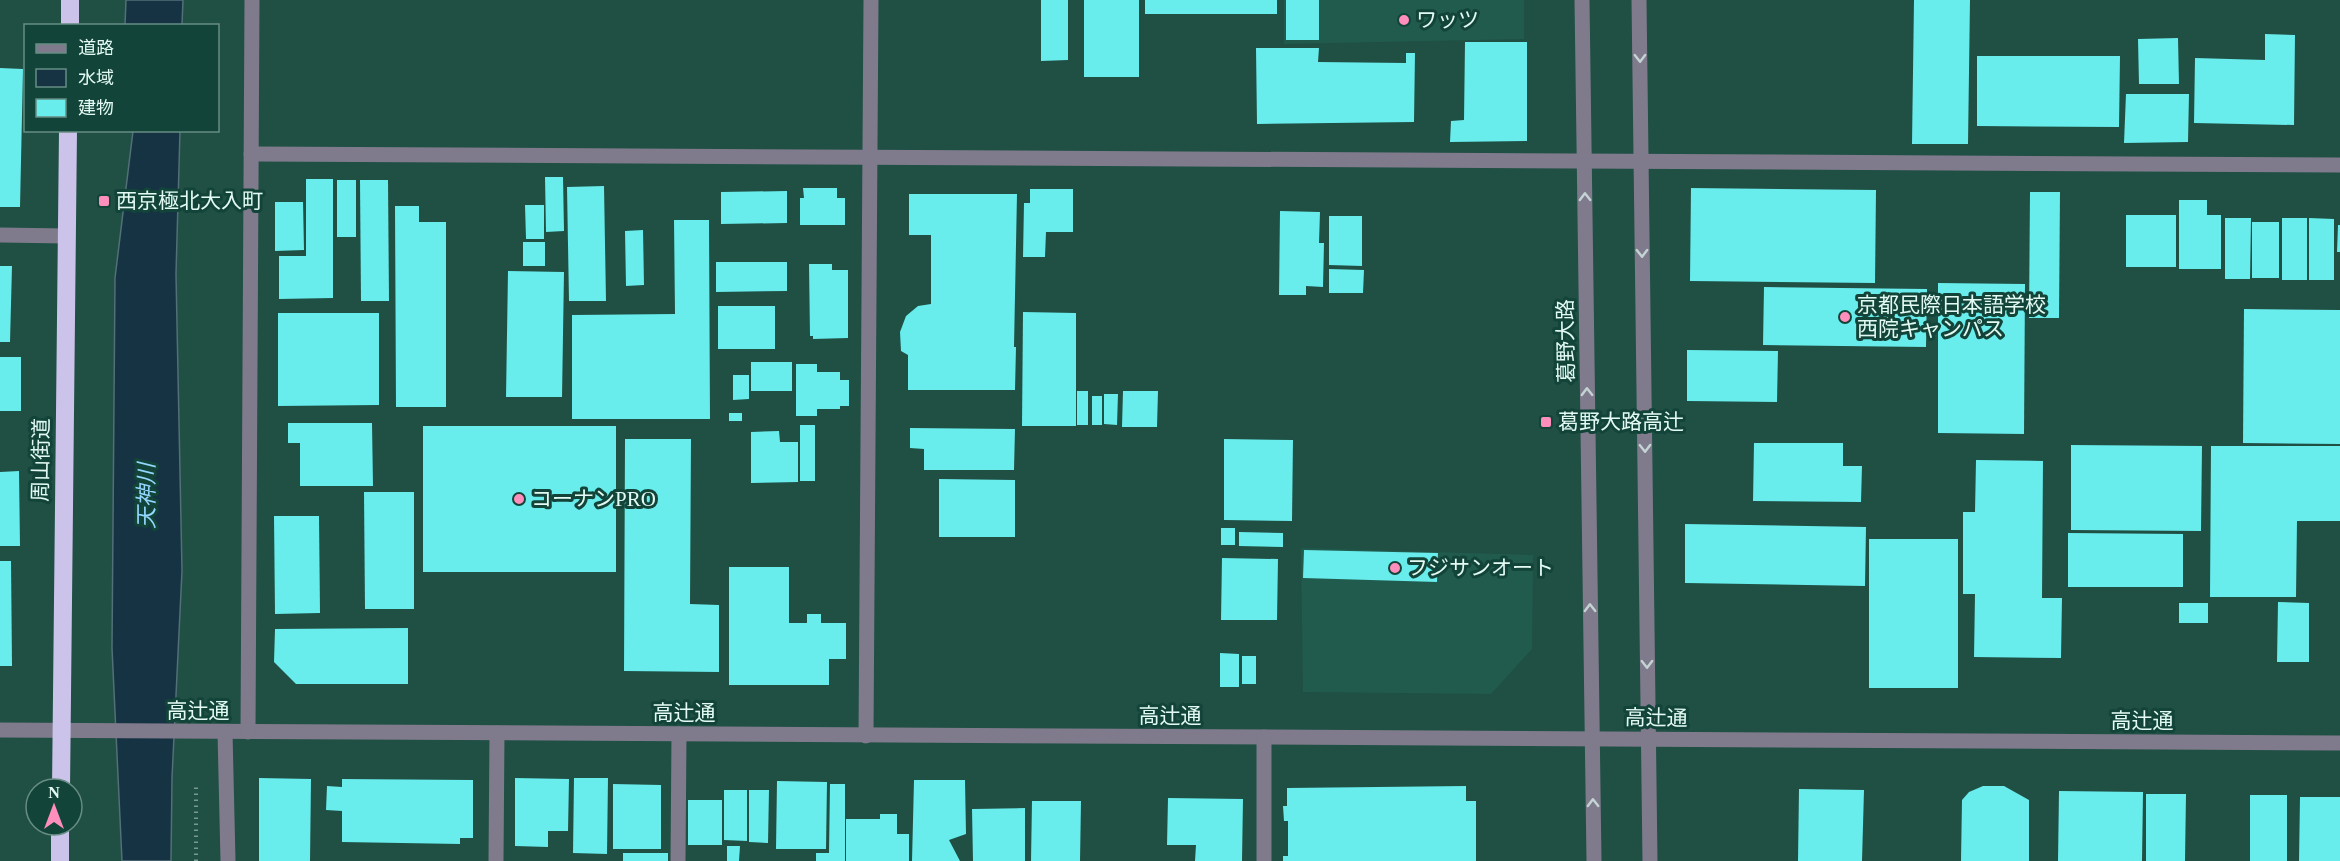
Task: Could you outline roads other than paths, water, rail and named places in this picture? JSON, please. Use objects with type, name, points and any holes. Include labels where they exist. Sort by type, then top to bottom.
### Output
[{"type":"highway","points":[[70,0],[70,24]]},
{"type":"highway","name":"周山街道","points":[[60,777],[68,132]]},
{"type":"highway","points":[[60,837],[60,861]]},
{"type":"street","points":[[248,732],[252,0]]},
{"type":"street","points":[[866,736],[871,0]]},
{"type":"street","name":"葛野大路","points":[[1582,0],[1594,861]]},
{"type":"street","points":[[1639,0],[1650,861]]},
{"type":"street","points":[[251,154],[2340,165]]},
{"type":"street","points":[[0,235],[67,236]]},
{"type":"street","name":"高辻通","points":[[0,730],[2340,743]]},
{"type":"street","points":[[225,732],[228,861]]},
{"type":"street","points":[[496,861],[497,733]]},
{"type":"street","points":[[678,861],[679,734]]},
{"type":"street","points":[[1264,738],[1264,861]]},
{"type":"water","points":[[126,0],[183,0],[182,24],[125,24]]},
{"type":"water","name":"天神川","points":[[133,132],[180,132],[176,274],[182,571],[172,778],[171,861],[122,861],[112,648],[115,278]]},
{"type":"place","name":"ワッツ","points":[[1404,20]]},
{"type":"place","name":"西京極北大入町","points":[[104,201]]},
{"type":"place","name":"京都民際日本語学校 西院キャンパス","points":[[1845,317]]},
{"type":"place","name":"葛野大路高辻","points":[[1546,422]]},
{"type":"place","name":"コーナンPRO","points":[[519,499]]},
{"type":"place","name":"フジサンオート","points":[[1395,568]]}]
